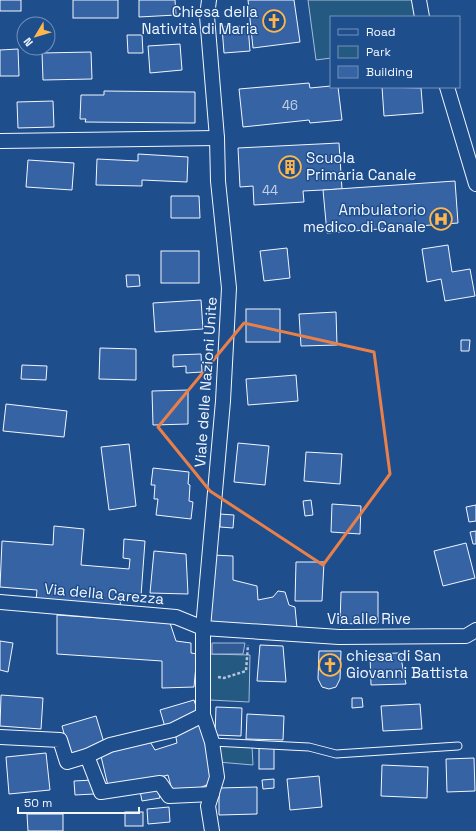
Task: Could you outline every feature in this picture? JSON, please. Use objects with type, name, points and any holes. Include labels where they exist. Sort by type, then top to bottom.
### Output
[{"type":"street","name":"Viale delle Nazioni Unite","points":[[209,0],[207,16],[217,138],[218,181],[229,288],[222,409],[203,628],[203,715],[212,742],[217,778],[208,806],[212,831]]},
{"type":"street","points":[[419,0],[422,16]]},
{"type":"street","points":[[447,88],[476,184]]},
{"type":"street","points":[[1,141],[217,138]]},
{"type":"street","name":"Via della Carezza","points":[[0,602],[176,617],[203,628],[261,632]]},
{"type":"street","name":"Via alle Rive","points":[[261,632],[339,637],[466,636],[476,630]]},
{"type":"street","points":[[0,737],[60,740],[67,762],[87,756],[110,745],[173,730],[203,715]]},
{"type":"street","points":[[87,756],[101,792],[160,783],[170,796],[212,794]]},
{"type":"lane","points":[[212,742],[309,747],[336,754],[458,746]]},
{"type":"path","points":[[203,676],[224,678],[246,670],[247,654]]},
{"type":"highlighted area","points":[[244,323],[374,352],[390,474],[323,565],[210,491],[158,427]]},
{"type":"green space","points":[[308,0],[412,0],[415,16],[330,16],[330,58],[316,60]]},
{"type":"green space","points":[[207,654],[250,655],[249,702],[210,700]]},
{"type":"green space","points":[[218,744],[252,746],[253,765],[218,762]]},
{"type":"shaded area","points":[[212,643],[245,643],[243,654],[212,654]]},
{"type":"building","points":[[0,0],[21,0],[21,11],[0,11]]},
{"type":"building","points":[[73,0],[118,0],[118,18],[73,18]]},
{"type":"building","points":[[139,0],[175,0],[176,15],[139,17]]},
{"type":"building","name":"Chiesa della Natività di Maria","points":[[248,0],[294,0],[300,42],[253,48]]},
{"type":"building","points":[[248,26],[250,51],[224,53],[222,27]]},
{"type":"building","points":[[127,35],[142,35],[143,53],[128,53]]},
{"type":"building","points":[[180,44],[182,70],[150,73],[148,46]]},
{"type":"building","points":[[16,49],[16,56],[18,56],[19,76],[0,76],[0,50]]},
{"type":"building","points":[[91,52],[92,79],[43,80],[42,56],[56,56],[56,53]]},
{"type":"building","points":[[309,83],[310,88],[330,86],[330,88],[338,88],[342,120],[310,123],[309,120],[243,127],[239,89]]},
{"type":"building","points":[[382,88],[421,88],[423,113],[384,116]]},
{"type":"building","points":[[104,91],[195,92],[195,123],[85,122],[86,119],[80,119],[81,95],[104,95]]},
{"type":"building","points":[[53,101],[54,127],[18,128],[17,102]]},
{"type":"building","name":"Scuola Primaria Canale","points":[[339,143],[342,189],[303,191],[304,202],[254,205],[253,186],[240,187],[238,148]]},
{"type":"building","points":[[138,154],[188,157],[187,182],[142,180],[142,186],[96,185],[97,159],[138,161]]},
{"type":"building","points":[[28,160],[74,163],[72,190],[26,187]]},
{"type":"building","points":[[455,181],[458,223],[327,233],[323,190]]},
{"type":"building","points":[[171,196],[199,196],[200,218],[171,218]]},
{"type":"building","points":[[448,245],[452,272],[470,269],[475,296],[445,301],[441,279],[427,282],[422,249]]},
{"type":"building","points":[[287,248],[290,278],[264,281],[260,251]]},
{"type":"building","points":[[161,251],[199,251],[199,283],[161,283]]},
{"type":"building","points":[[126,275],[139,275],[140,286],[127,287]]},
{"type":"building","points":[[201,300],[203,329],[155,332],[153,303]]},
{"type":"building","points":[[246,309],[280,309],[280,342],[246,342]]},
{"type":"building","points":[[336,312],[337,345],[301,346],[299,314]]},
{"type":"building","points":[[461,340],[470,340],[469,351],[461,351]]},
{"type":"building","points":[[100,348],[136,349],[136,380],[99,379]]},
{"type":"building","points":[[201,354],[202,372],[186,373],[186,366],[173,367],[173,355]]},
{"type":"building","points":[[22,365],[47,366],[46,380],[21,379]]},
{"type":"building","points":[[296,375],[298,401],[248,405],[246,379]]},
{"type":"building","points":[[188,390],[188,424],[153,425],[152,391]]},
{"type":"building","points":[[6,404],[67,411],[64,437],[3,431]]},
{"type":"building","points":[[238,443],[269,446],[265,485],[234,482]]},
{"type":"building","points":[[129,444],[136,506],[109,510],[101,447]]},
{"type":"building","points":[[306,452],[342,454],[340,484],[304,481]]},
{"type":"building","points":[[153,468],[189,472],[189,501],[193,502],[191,519],[156,515],[158,499],[154,499],[155,485],[151,485]]},
{"type":"building","points":[[311,500],[313,515],[305,516],[303,501]]},
{"type":"building","points":[[332,504],[361,506],[360,534],[331,532]]},
{"type":"building","points":[[476,505],[476,521],[469,522],[466,507]]},
{"type":"building","points":[[220,514],[234,515],[233,528],[220,527]]},
{"type":"building","points":[[54,526],[84,529],[81,565],[129,569],[130,559],[123,558],[124,539],[145,541],[141,596],[121,594],[120,607],[36,600],[37,590],[0,587],[2,541],[53,545]]},
{"type":"building","points":[[476,531],[476,544],[473,544],[470,532]]},
{"type":"building","points":[[466,543],[475,578],[443,586],[434,551]]},
{"type":"building","points":[[154,551],[186,554],[188,594],[150,593]]},
{"type":"building","points":[[213,555],[233,556],[233,580],[257,586],[258,600],[273,597],[278,591],[285,592],[289,605],[295,607],[297,628],[206,624]]},
{"type":"building","points":[[296,562],[324,562],[322,601],[295,601]]},
{"type":"building","points":[[341,592],[378,592],[378,623],[340,624]]},
{"type":"building","points":[[57,615],[170,623],[176,641],[191,643],[191,653],[197,654],[194,687],[162,688],[162,661],[57,654]]},
{"type":"building","points":[[0,641],[13,643],[8,672],[0,670]]},
{"type":"building","points":[[260,645],[283,646],[286,682],[257,681]]},
{"type":"building","name":"chiesa di San Giovanni Battista","points":[[319,651],[341,651],[340,679],[336,687],[329,689],[322,687],[318,679]]},
{"type":"building","points":[[400,653],[406,684],[371,685],[370,654]]},
{"type":"building","points":[[1,695],[43,698],[41,729],[0,726]]},
{"type":"building","points":[[352,698],[362,698],[363,707],[352,708]]},
{"type":"building","points":[[194,700],[199,716],[165,727],[160,710]]},
{"type":"building","points":[[420,704],[422,729],[383,731],[381,706]]},
{"type":"building","points":[[216,707],[242,708],[241,736],[215,735]]},
{"type":"building","points":[[247,714],[284,716],[283,740],[246,739]]},
{"type":"building","points":[[96,716],[105,746],[70,756],[62,726]]},
{"type":"building","points":[[199,722],[215,778],[211,783],[186,794],[172,790],[168,775],[109,790],[100,752],[149,740],[155,750],[177,743],[175,732]]},
{"type":"building","points":[[259,747],[274,747],[274,769],[259,769]]},
{"type":"building","points":[[46,753],[50,790],[9,794],[6,757]]},
{"type":"building","points":[[474,758],[475,791],[447,792],[446,759]]},
{"type":"building","points":[[382,765],[428,767],[427,798],[381,796]]},
{"type":"building","points":[[319,776],[322,807],[290,810],[287,779]]},
{"type":"building","points":[[274,779],[274,788],[263,789],[262,780]]},
{"type":"building","points":[[93,780],[94,794],[75,795],[74,781]]},
{"type":"building","points":[[257,787],[257,814],[219,815],[219,788]]},
{"type":"building","points":[[158,788],[160,798],[142,801],[140,791]]},
{"type":"building","points":[[169,807],[170,822],[148,824],[147,809]]},
{"type":"building","points":[[125,812],[143,812],[143,826],[125,826]]},
{"type":"building","points":[[27,814],[63,814],[63,831],[28,831]]},
{"type":"place","name":"Chiesa della Natività di Maria","points":[[274,21]]},
{"type":"place","name":"Scuola Primaria Canale","points":[[290,167]]},
{"type":"place","name":"Ambulatorio medico di Canale","points":[[441,219]]},
{"type":"place","name":"chiesa di San Giovanni Battista","points":[[330,665]]}]
